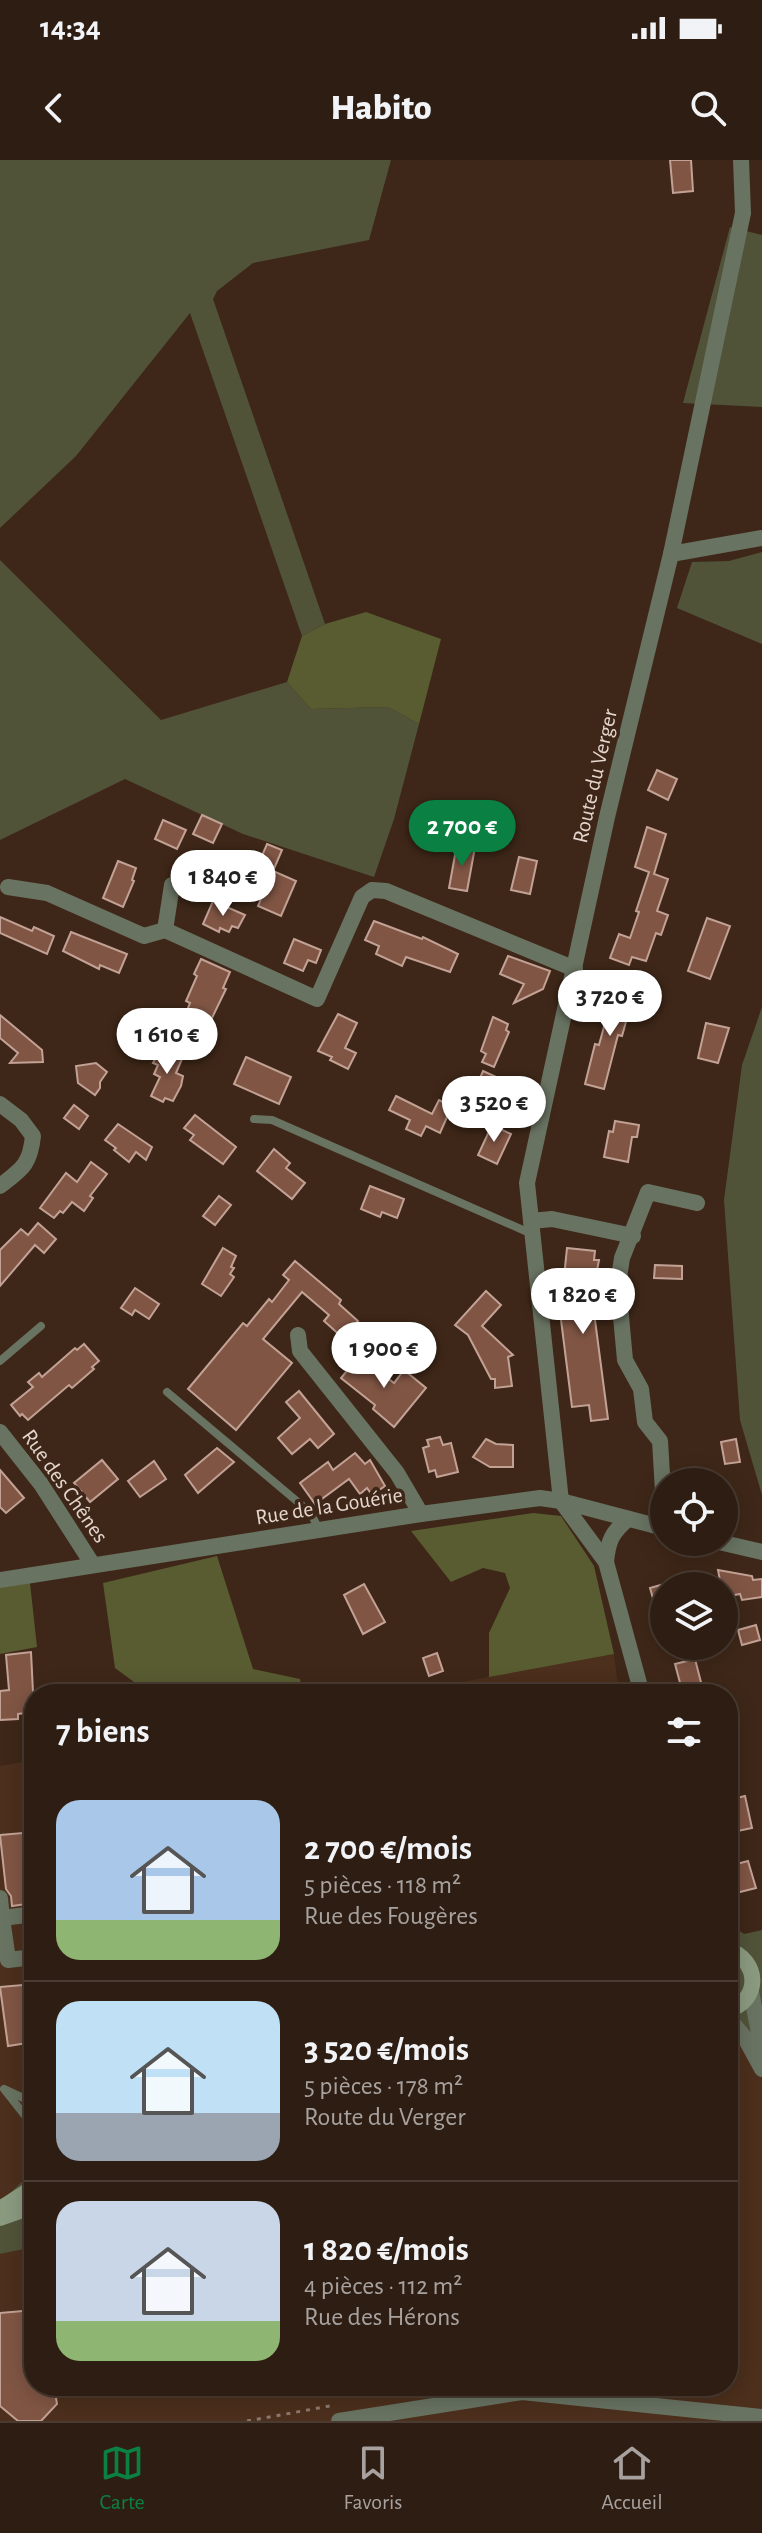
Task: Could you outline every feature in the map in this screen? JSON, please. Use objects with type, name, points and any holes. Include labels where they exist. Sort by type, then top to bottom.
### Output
[{"type":"street","name":"Route du Verger","points":[[561,1501],[527,1183],[607,817],[671,554],[743,213],[741,160]]},
{"type":"street","points":[[671,554],[762,538]]},
{"type":"street","points":[[165,930],[172,885]]},
{"type":"street","points":[[8,887],[47,893],[144,936],[165,930],[317,999],[362,897],[372,890],[386,891],[575,969]]},
{"type":"street","points":[[0,1104],[21,1120],[33,1136],[31,1157],[19,1172],[0,1186]]},
{"type":"street","points":[[662,1468],[660,1441],[645,1422],[641,1389],[625,1360],[618,1284],[622,1258],[648,1192],[697,1203]]},
{"type":"street","points":[[532,1228],[552,1219],[633,1236]]},
{"type":"street","points":[[298,1335],[300,1351],[397,1473],[421,1514]]},
{"type":"street","name":"Rue des Chênes","points":[[0,1432],[41,1484],[93,1565]]},
{"type":"street","name":"Rue de la Gouérie","points":[[0,1580],[540,1498],[650,1523]]},
{"type":"street","points":[[561,1501],[606,1562],[639,1684]]},
{"type":"street","points":[[606,1562],[613,1531],[628,1519]]},
{"type":"street","points":[[738,1546],[762,1552]]},
{"type":"street","points":[[0,1898],[8,1960],[24,1958]]},
{"type":"street","points":[[2,1918],[24,1915]]},
{"type":"street","points":[[738,1953],[762,1954]]},
{"type":"street","points":[[738,1956],[752,1969],[756,1984],[762,2048]]},
{"type":"street","points":[[738,2005],[744,2002],[756,1984]]},
{"type":"street","points":[[738,2030],[762,2069]]},
{"type":"street","points":[[0,2209],[24,2193]]},
{"type":"street","points":[[0,2218],[24,2210]]},
{"type":"street","points":[[339,2421],[498,2396]]},
{"type":"street","points":[[560,2396],[762,2417]]},
{"type":"lane","points":[[254,1119],[272,1120],[532,1228]]},
{"type":"lane","points":[[0,1361],[41,1326]]},
{"type":"lane","points":[[167,1392],[311,1513],[320,1531]]},
{"type":"lane","points":[[2,2088],[24,2098]]},
{"type":"lane","points":[[2,2088],[24,2115]]},
{"type":"shaded area","points":[[614,1654],[618,1684],[450,1684]]},
{"type":"shaded area","points":[[24,1762],[24,2180],[0,2199],[0,1766]]},
{"type":"shaded area","points":[[762,2030],[762,2421],[0,2421],[0,2254],[24,2249],[24,2396],[738,2396],[738,2039]]},
{"type":"green space","points":[[0,160],[391,160],[369,240],[253,263],[217,291],[213,299],[325,624],[302,636],[190,313],[76,456],[0,528]]},
{"type":"green space","points":[[730,227],[762,235],[762,407],[683,403]]},
{"type":"green space","points":[[762,552],[762,644],[677,608],[692,562],[729,561]]},
{"type":"green space","points":[[0,560],[161,720],[287,682],[311,709],[388,707],[419,724],[394,819],[374,877],[243,834],[125,779],[0,840]]},
{"type":"green space","points":[[366,612],[441,639],[419,724],[388,707],[311,709],[287,682],[302,636],[325,624]]},
{"type":"green space","points":[[762,1007],[762,1495],[740,1420],[724,1200],[742,1065]]},
{"type":"green space","points":[[533,1513],[561,1516],[594,1566],[614,1654],[489,1677],[489,1633],[510,1588],[505,1573],[483,1568],[451,1582],[411,1531]]},
{"type":"green space","points":[[217,1556],[253,1669],[300,1679],[301,1684],[134,1684],[115,1668],[103,1583]]},
{"type":"green space","points":[[30,1583],[37,1647],[0,1654],[0,1588]]},
{"type":"green space","points":[[738,1930],[744,1934],[762,1930],[762,2030],[738,2039]]},
{"type":"green space","points":[[24,2180],[24,2249],[0,2254],[0,2199]]},
{"type":"building","points":[[670,160],[691,160],[693,191],[673,193]]},
{"type":"building","points":[[657,770],[677,779],[668,800],[648,790]]},
{"type":"building","points":[[202,815],[222,824],[213,843],[193,834]]},
{"type":"building","points":[[163,820],[186,830],[177,849],[155,839]]},
{"type":"building","points":[[647,827],[666,834],[654,874],[668,879],[657,911],[668,915],[661,935],[656,933],[646,961],[632,957],[629,965],[610,958],[619,934],[630,938],[639,912],[636,911],[649,872],[635,867]]},
{"type":"building","points":[[267,844],[282,850],[273,871],[258,865]]},
{"type":"building","points":[[457,844],[475,847],[467,891],[449,888]]},
{"type":"building","points":[[519,857],[537,861],[530,894],[511,890]]},
{"type":"building","points":[[118,861],[136,868],[123,907],[103,898]]},
{"type":"building","points":[[273,871],[296,881],[281,916],[258,906]]},
{"type":"building","points":[[213,901],[245,915],[238,928],[232,926],[229,932],[220,928],[219,932],[203,924]]},
{"type":"building","points":[[0,917],[32,931],[34,927],[54,936],[47,954],[0,933]]},
{"type":"building","points":[[707,918],[730,926],[710,979],[688,971]]},
{"type":"building","points":[[374,921],[423,937],[458,954],[450,972],[406,957],[402,966],[376,954],[379,946],[365,940]]},
{"type":"building","points":[[71,932],[127,954],[119,973],[100,965],[99,969],[63,951]]},
{"type":"building","points":[[294,939],[321,950],[316,963],[308,960],[303,971],[284,963]]},
{"type":"building","points":[[508,956],[550,971],[543,989],[514,1003],[524,984],[500,974]]},
{"type":"building","points":[[201,959],[230,972],[223,988],[226,989],[210,1022],[186,1013],[190,1003],[186,1001]]},
{"type":"building","points":[[614,990],[641,1001],[638,1013],[629,1011],[622,1036],[618,1035],[604,1089],[585,1084]]},
{"type":"building","points":[[338,1014],[357,1023],[345,1048],[356,1053],[348,1069],[318,1051]]},
{"type":"building","points":[[0,1015],[42,1050],[43,1062],[10,1063],[18,1053],[0,1038]]},
{"type":"building","points":[[493,1017],[508,1024],[506,1030],[509,1032],[494,1067],[482,1062],[486,1054],[481,1051]]},
{"type":"building","points":[[706,1023],[729,1028],[718,1063],[698,1058]]},
{"type":"building","points":[[160,1049],[182,1059],[176,1073],[183,1076],[181,1086],[173,1101],[165,1098],[163,1102],[151,1096],[160,1077],[154,1074],[158,1065],[153,1063]]},
{"type":"building","points":[[246,1057],[291,1077],[279,1104],[234,1084]]},
{"type":"building","points":[[96,1063],[107,1072],[95,1095],[78,1083],[76,1066]]},
{"type":"building","points":[[483,1071],[509,1083],[491,1114],[478,1109],[473,1094]]},
{"type":"building","points":[[396,1096],[432,1114],[439,1100],[452,1106],[440,1133],[426,1126],[421,1136],[406,1129],[410,1120],[389,1110]]},
{"type":"building","points":[[74,1105],[88,1116],[79,1129],[64,1118]]},
{"type":"building","points":[[195,1115],[236,1147],[223,1164],[190,1140],[194,1135],[184,1128]]},
{"type":"building","points":[[615,1121],[639,1125],[637,1137],[632,1137],[628,1162],[604,1157],[609,1131],[613,1132]]},
{"type":"building","points":[[118,1124],[152,1147],[146,1160],[136,1152],[129,1162],[105,1140]]},
{"type":"building","points":[[492,1125],[511,1134],[497,1164],[478,1155]]},
{"type":"building","points":[[274,1149],[290,1163],[286,1168],[305,1183],[292,1199],[257,1171]]},
{"type":"building","points":[[91,1162],[107,1174],[90,1196],[93,1198],[84,1211],[72,1202],[54,1218],[40,1208],[66,1173],[77,1182]]},
{"type":"building","points":[[370,1186],[404,1199],[397,1218],[382,1212],[380,1217],[361,1209]]},
{"type":"building","points":[[219,1196],[231,1205],[215,1225],[203,1216]]},
{"type":"building","points":[[38,1223],[56,1239],[44,1253],[35,1245],[0,1286],[0,1250],[21,1229],[28,1235]]},
{"type":"building","points":[[223,1248],[236,1256],[230,1274],[234,1277],[221,1296],[202,1284]]},
{"type":"building","points":[[567,1248],[595,1251],[594,1260],[599,1260],[592,1297],[608,1419],[591,1421],[589,1405],[572,1407],[560,1312],[564,1311],[562,1302],[576,1301],[578,1278],[564,1277]]},
{"type":"building","points":[[295,1261],[341,1300],[339,1304],[358,1321],[343,1338],[324,1321],[329,1315],[302,1292],[263,1339],[292,1363],[236,1430],[188,1389],[243,1323],[247,1326],[269,1299],[272,1302],[289,1280],[283,1275]]},
{"type":"building","points":[[655,1265],[682,1266],[682,1279],[654,1278]]},
{"type":"building","points":[[135,1288],[159,1304],[149,1319],[135,1310],[132,1315],[121,1308]]},
{"type":"building","points":[[486,1291],[501,1305],[482,1326],[513,1355],[508,1357],[512,1386],[495,1388],[495,1379],[491,1379],[468,1335],[455,1325]]},
{"type":"building","points":[[84,1344],[99,1361],[92,1367],[94,1369],[72,1388],[69,1385],[28,1420],[22,1414],[20,1416],[11,1405],[33,1387],[28,1382],[39,1373],[42,1377],[75,1348],[77,1350]]},
{"type":"building","points":[[359,1356],[394,1383],[404,1370],[426,1388],[394,1427],[373,1409],[375,1405],[341,1378]]},
{"type":"building","points":[[299,1391],[334,1434],[318,1448],[310,1439],[292,1454],[278,1438],[300,1418],[286,1402]]},
{"type":"building","points":[[440,1437],[443,1445],[451,1443],[458,1472],[437,1477],[435,1470],[429,1472],[423,1448],[429,1446],[427,1440]]},
{"type":"building","points":[[486,1439],[496,1444],[513,1445],[513,1467],[490,1467],[473,1457]]},
{"type":"building","points":[[736,1439],[740,1462],[725,1464],[721,1442]]},
{"type":"building","points":[[217,1448],[234,1462],[198,1493],[185,1475]]},
{"type":"building","points":[[355,1453],[365,1464],[370,1460],[385,1486],[372,1495],[367,1488],[360,1494],[349,1479],[315,1504],[300,1483],[328,1462],[333,1470]]},
{"type":"building","points":[[102,1460],[118,1479],[90,1502],[74,1483]]},
{"type":"building","points":[[154,1461],[166,1479],[140,1497],[128,1481]]},
{"type":"building","points":[[0,1470],[24,1498],[6,1513],[0,1507]]},
{"type":"building","points":[[738,1574],[752,1576],[753,1580],[762,1579],[762,1597],[742,1600]]},
{"type":"building","points":[[364,1584],[385,1622],[363,1634],[344,1595]]},
{"type":"building","points":[[756,1625],[760,1640],[742,1645],[738,1630]]},
{"type":"building","points":[[31,1652],[33,1684],[24,1684],[24,1713],[18,1714],[18,1719],[0,1720],[0,1691],[9,1690],[6,1655]]},
{"type":"building","points":[[437,1653],[443,1671],[429,1676],[423,1658]]},
{"type":"building","points":[[695,1660],[701,1684],[680,1684],[675,1664]]},
{"type":"building","points":[[745,1796],[752,1828],[738,1831],[738,1798]]},
{"type":"building","points":[[24,1833],[24,1904],[12,1906],[6,1889],[0,1835]]},
{"type":"building","points":[[748,1861],[756,1888],[738,1892],[738,1864]]},
{"type":"building","points":[[24,1985],[24,2044],[8,2046],[0,1987]]},
{"type":"building","points":[[24,2311],[24,2396],[56,2396],[57,2404],[41,2421],[18,2421],[0,2406],[0,2313]]}]
